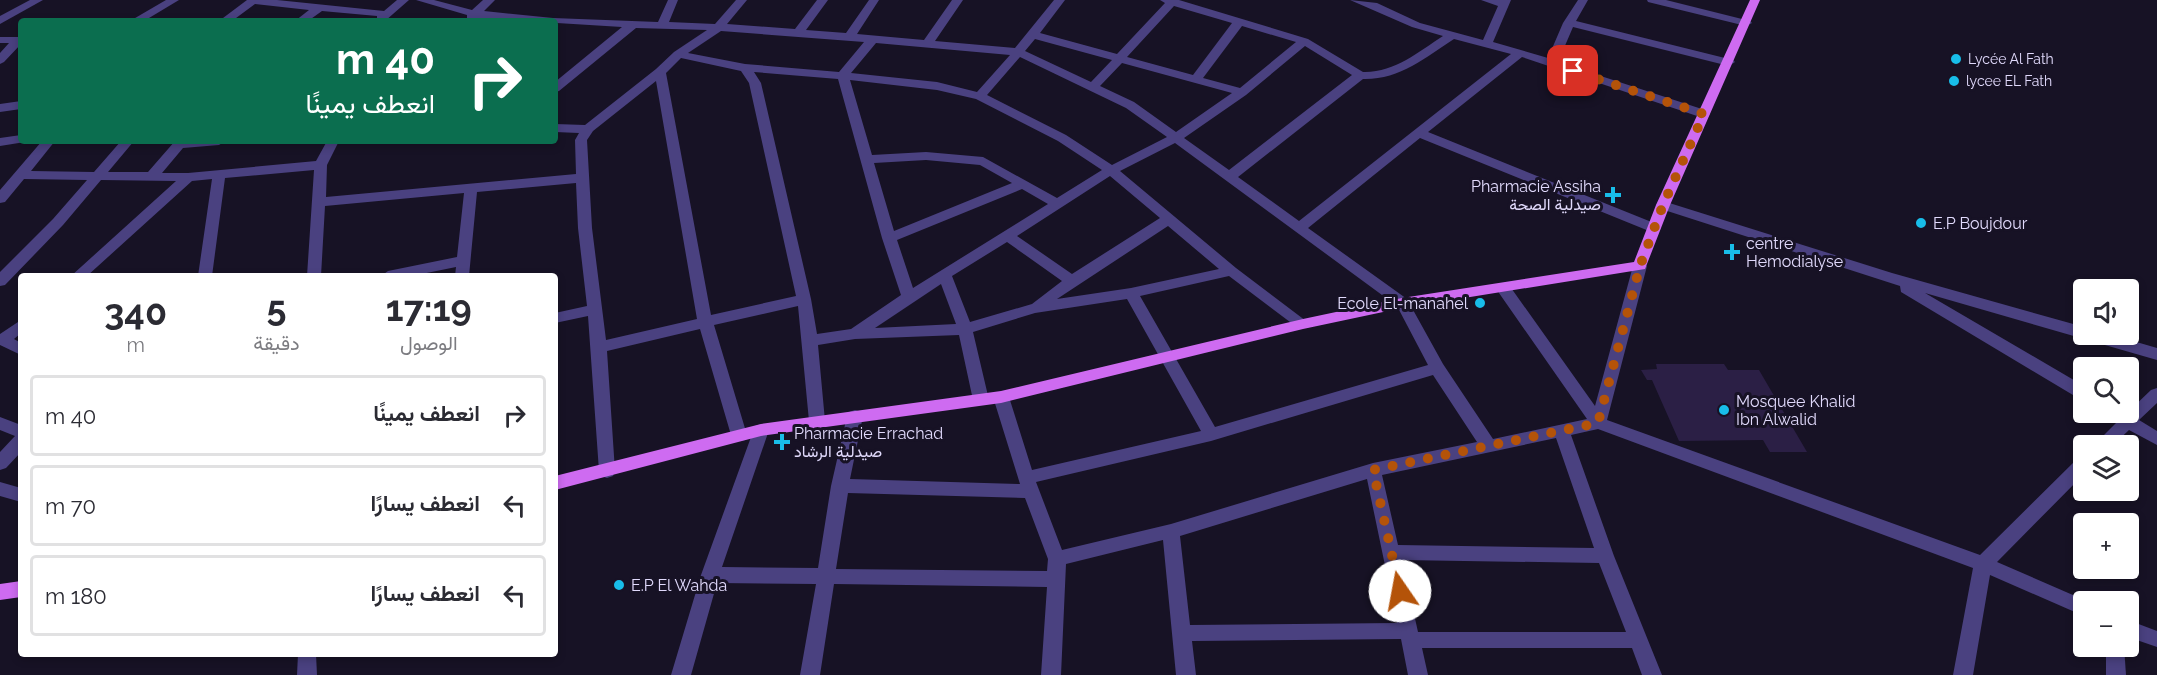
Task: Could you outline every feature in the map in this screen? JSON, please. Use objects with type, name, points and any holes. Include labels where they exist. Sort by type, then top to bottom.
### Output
[{"type":"main road","points":[[558,482],[761,430],[1001,397],[1303,324],[1402,303],[1504,289],[1640,266],[1663,205],[1755,0]]},
{"type":"main road","points":[[0,592],[18,589]]},
{"type":"street","points":[[3,18],[38,0]]},
{"type":"street","points":[[141,18],[174,0]]},
{"type":"street","points":[[229,18],[254,0],[382,17],[404,0]]},
{"type":"street","points":[[421,0],[471,18],[490,0]]},
{"type":"street","points":[[662,25],[673,0]]},
{"type":"street","points":[[607,471],[599,347],[585,228],[580,140],[588,129],[660,72],[678,54],[718,28],[742,0]]},
{"type":"street","points":[[798,32],[823,0]]},
{"type":"street","points":[[849,38],[874,0]]},
{"type":"street","points":[[927,44],[958,0]]},
{"type":"street","points":[[980,96],[1060,0]]},
{"type":"street","points":[[1355,0],[1373,5],[1416,25],[1520,53],[1704,114]]},
{"type":"street","points":[[1486,0],[1505,2],[1487,44]]},
{"type":"street","points":[[1551,64],[1569,23],[1583,0]]},
{"type":"street","points":[[1652,0],[1746,23]]},
{"type":"street","points":[[1094,86],[1121,59],[1170,1],[1304,41],[1360,75],[1381,76],[1391,73],[1450,36]]},
{"type":"street","points":[[305,18],[319,8]]},
{"type":"street","points":[[558,21],[798,32],[1018,52],[1094,86],[1130,105],[1402,303],[1437,368],[1488,445]]},
{"type":"street","points":[[1196,79],[1240,21]]},
{"type":"street","points":[[1569,23],[1729,62]]},
{"type":"street","points":[[558,86],[633,24]]},
{"type":"street","points":[[1033,35],[1242,92]]},
{"type":"street","points":[[0,40],[18,40]]},
{"type":"street","points":[[843,75],[872,40]]},
{"type":"street","points":[[0,60],[18,41]]},
{"type":"street","points":[[855,334],[909,297],[1111,170],[1176,138],[1242,92],[1304,41]]},
{"type":"street","points":[[1298,229],[1520,53]]},
{"type":"street","points":[[678,54],[745,68],[843,75],[937,86],[980,96],[1062,138],[1111,170],[1231,271],[1303,324]]},
{"type":"street","points":[[745,68],[755,82],[804,299],[817,421]]},
{"type":"street","points":[[660,72],[705,321],[739,435]]},
{"type":"street","points":[[843,75],[889,238],[909,297]]},
{"type":"street","points":[[1229,177],[1360,75]]},
{"type":"street","points":[[0,108],[18,105]]},
{"type":"street","points":[[558,128],[588,129]]},
{"type":"street","points":[[1418,132],[1654,228]]},
{"type":"street","points":[[0,142],[18,139]]},
{"type":"street","points":[[0,199],[46,144]]},
{"type":"street","points":[[0,282],[58,222],[125,144]]},
{"type":"street","points":[[151,177],[179,144]]},
{"type":"street","points":[[314,273],[321,165],[332,144]]},
{"type":"street","points":[[866,159],[926,156],[983,161],[1058,204]]},
{"type":"street","points":[[20,175],[188,177],[321,165]]},
{"type":"street","points":[[205,273],[219,175]]},
{"type":"street","points":[[81,273],[188,177]]},
{"type":"street","points":[[317,202],[582,178]]},
{"type":"street","points":[[889,238],[1023,184]]},
{"type":"street","points":[[462,273],[471,187]]},
{"type":"street","points":[[1663,205],[1888,277],[2073,330]]},
{"type":"street","points":[[1035,308],[1072,280],[1169,219]]},
{"type":"street","points":[[1008,236],[1072,280]]},
{"type":"street","points":[[403,273],[462,261]]},
{"type":"street","points":[[1598,423],[1640,266]]},
{"type":"street","points":[[810,341],[855,334],[965,329],[1035,308],[1131,293],[1231,271]]},
{"type":"street","points":[[945,276],[965,329],[981,400]]},
{"type":"street","points":[[1888,277],[2073,387]]},
{"type":"street","points":[[1504,289],[1598,423]]},
{"type":"street","points":[[1131,293],[1211,435]]},
{"type":"street","points":[[599,347],[804,299]]},
{"type":"street","points":[[558,317],[595,309]]},
{"type":"street","points":[[18,327],[2,340],[18,348]]},
{"type":"street","points":[[2127,345],[2157,354]]},
{"type":"street","points":[[839,486],[1028,485],[1211,435],[1437,368]]},
{"type":"street","points":[[2139,405],[2157,394]]},
{"type":"street","points":[[1001,397],[1028,485],[1057,559],[1051,675]]},
{"type":"street","points":[[810,675],[827,578],[839,486],[855,416]]},
{"type":"street","points":[[0,423],[18,431]]},
{"type":"street","points":[[1057,559],[1171,531],[1373,470],[1598,423],[1983,564],[2073,603]]},
{"type":"street","points":[[2131,423],[2157,439]]},
{"type":"street","points":[[681,675],[710,575],[761,430]]},
{"type":"street","points":[[1561,430],[1605,556],[1652,675]]},
{"type":"street","points":[[0,463],[18,444]]},
{"type":"street","points":[[1373,470],[1418,675]]},
{"type":"street","points":[[1963,675],[1983,564],[2073,474]]},
{"type":"street","points":[[0,489],[18,494]]},
{"type":"street","points":[[1171,531],[1186,675]]},
{"type":"street","points":[[1391,552],[1605,556]]},
{"type":"street","points":[[710,575],[1056,579]]},
{"type":"street","points":[[2139,632],[2157,639]]},
{"type":"street","points":[[1182,633],[1638,640]]},
{"type":"street","points":[[307,657],[307,675]]},
{"type":"street","points":[[2115,657],[2116,675]]},
{"type":"building","name":"Mosquee Khalid Ibn Alwalid","points":[[1656,364],[1724,364],[1728,370],[1759,370],[1807,452],[1770,452],[1763,440],[1679,441],[1652,380],[1647,380],[1641,370],[1657,369]]},
{"type":"place","name":"Lycée Al Fath","points":[[1956,59]]},
{"type":"place","name":"lycee EL Fath","points":[[1954,81]]},
{"type":"place","name":"Pharmacie Assiha صيدلية الصحة","points":[[1613,195]]},
{"type":"place","name":"E.P Boujdour","points":[[1921,223]]},
{"type":"place","name":"centre Hemodialyse","points":[[1732,252]]},
{"type":"place","name":"Ecole El-manahel","points":[[1480,303]]},
{"type":"place","name":"Mosquee Khalid Ibn Alwalid","points":[[1724,410]]},
{"type":"place","name":"Pharmacie Errachad صيدلية الرشاد","points":[[782,442]]},
{"type":"place","name":"E.P El Wahda","points":[[619,585]]},
{"type":"route","points":[[1400,591],[1373,470],[1598,423],[1640,266],[1663,205],[1704,114],[1573,71]]}]
